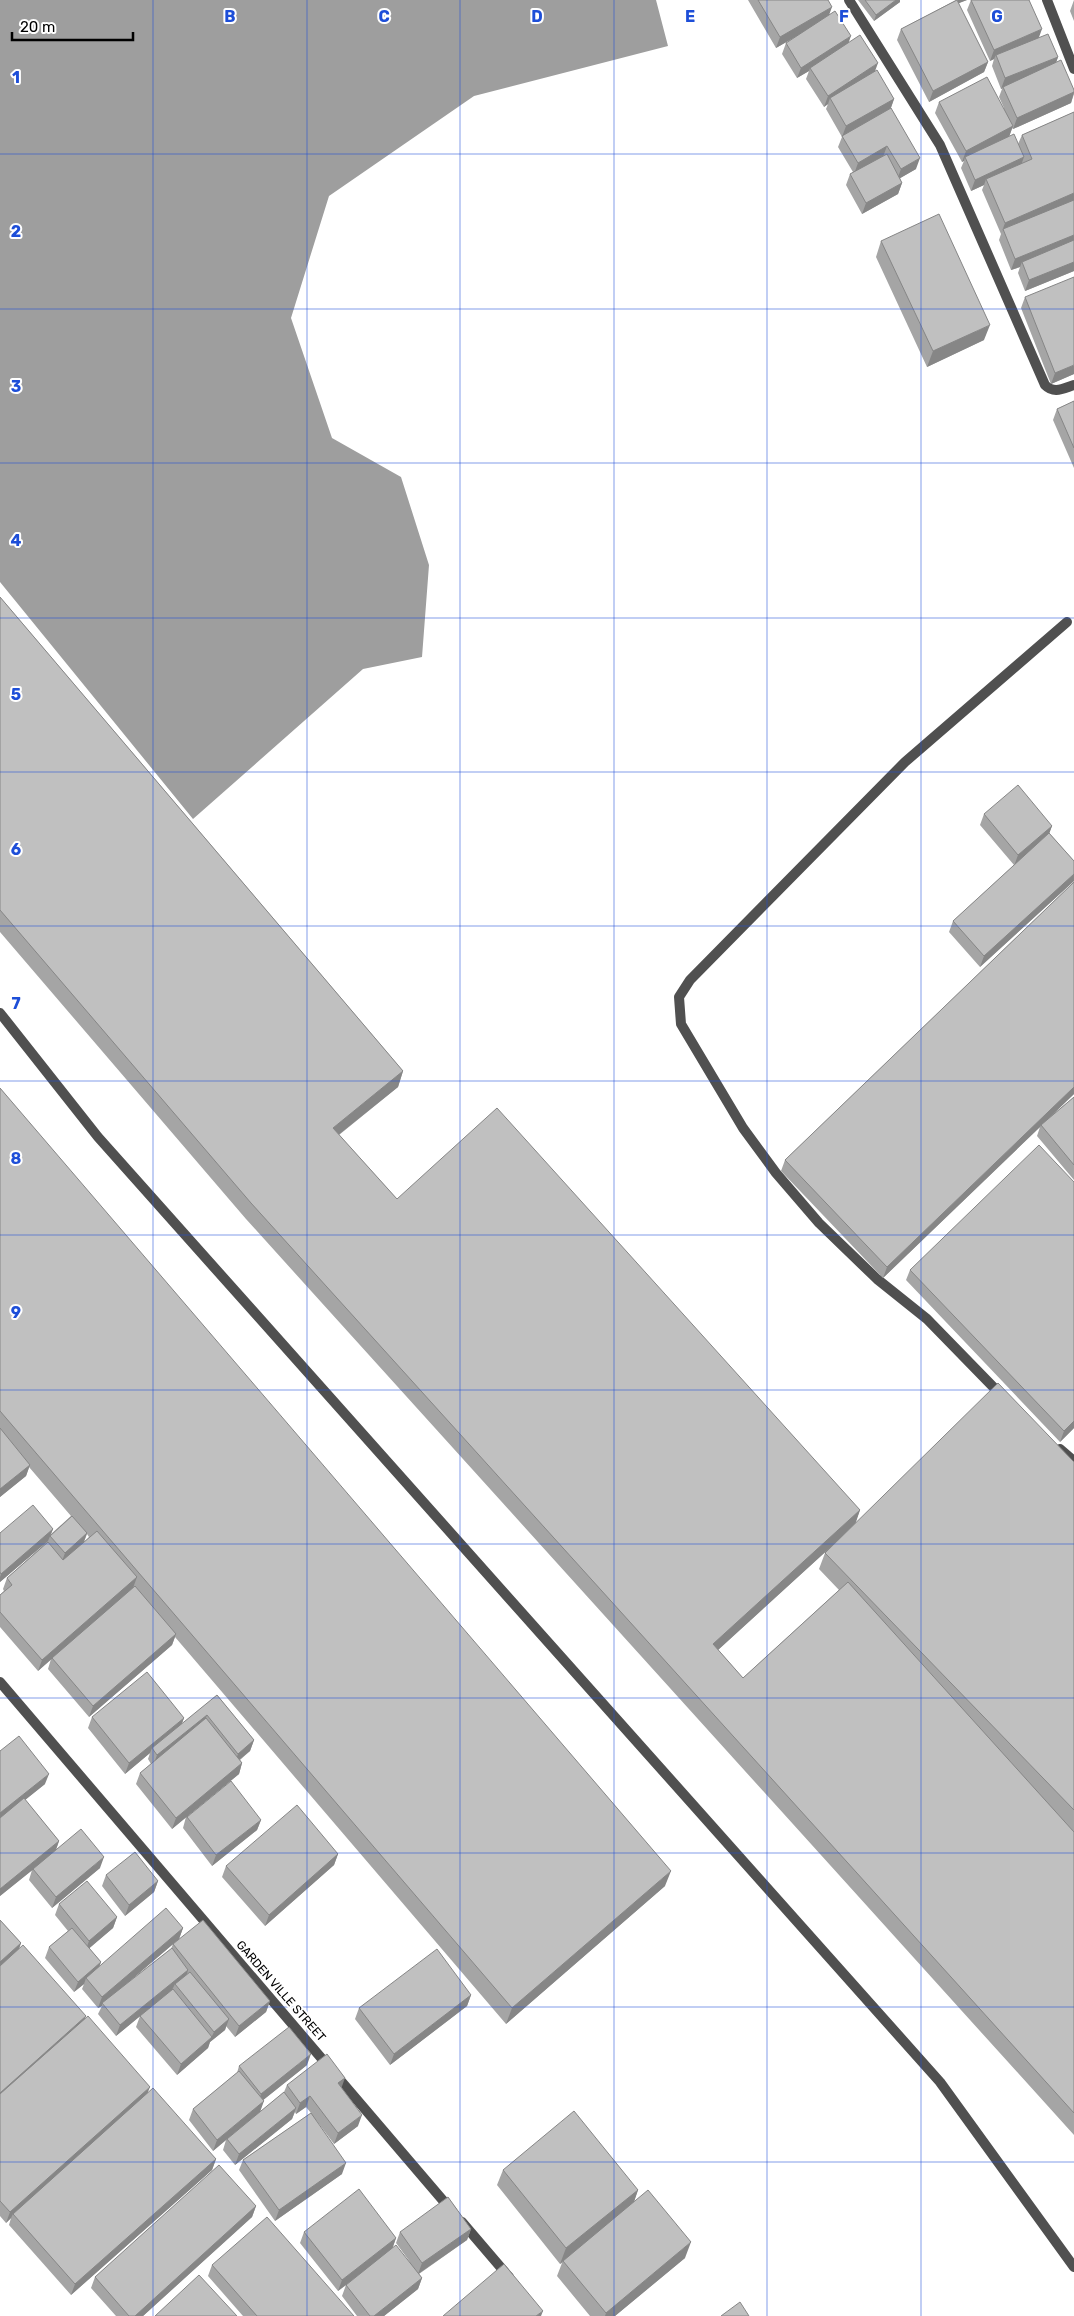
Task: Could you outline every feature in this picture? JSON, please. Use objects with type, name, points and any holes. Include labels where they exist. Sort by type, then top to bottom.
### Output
[{"type":"street","points":[[849,0],[940,145],[1045,384],[1050,390],[1057,391],[1074,385]]},
{"type":"street","points":[[1047,0],[1074,69]]},
{"type":"street","points":[[1013,1408],[937,1328],[877,1279],[820,1223],[776,1173],[743,1128],[681,1024],[679,997],[690,980],[905,762],[1067,622]]},
{"type":"street","points":[[0,1012],[98,1137],[940,2082],[1074,2268]]},
{"type":"street","points":[[1049,1440],[1074,1461]]},
{"type":"street","name":"GARDEN VILLE STREET","points":[[0,1682],[517,2286]]},
{"type":"shaded area","points":[[0,0],[656,0],[668,46],[474,96],[329,196],[291,318],[332,438],[401,477],[429,565],[422,657],[363,669],[193,819],[0,582]]},
{"type":"building","points":[[758,0],[828,0],[832,7],[780,37]]},
{"type":"building","points":[[865,0],[896,0],[876,15]]},
{"type":"building","points":[[957,0],[988,62],[933,91],[901,29]]},
{"type":"building","points":[[971,0],[1029,0],[1042,29],[994,50]]},
{"type":"building","points":[[835,11],[851,36],[801,68],[786,43]]},
{"type":"building","points":[[1048,34],[1058,57],[1005,78],[996,55]]},
{"type":"building","points":[[860,35],[878,63],[828,96],[810,68]]},
{"type":"building","points":[[1061,60],[1074,92],[1017,118],[1003,87]]},
{"type":"building","points":[[877,70],[894,99],[846,126],[830,98]]},
{"type":"building","points":[[987,77],[1013,126],[966,151],[939,102]]},
{"type":"building","points":[[891,108],[920,158],[901,169],[887,146],[858,163],[842,136]]},
{"type":"building","points":[[1074,112],[1074,193],[1005,223],[986,179],[1032,159],[1022,135]]},
{"type":"building","points":[[1014,134],[1024,157],[975,180],[965,157]]},
{"type":"building","points":[[887,154],[902,183],[866,203],[850,174]]},
{"type":"building","points":[[1074,200],[1074,235],[1015,259],[1003,229]]},
{"type":"building","points":[[939,214],[990,325],[933,351],[881,241]]},
{"type":"building","points":[[1074,240],[1074,262],[1029,280],[1022,262]]},
{"type":"building","points":[[1074,277],[1074,365],[1055,373],[1025,297]]},
{"type":"building","points":[[1074,401],[1074,448],[1057,409]]},
{"type":"building","points":[[0,597],[403,1071],[333,1128],[397,1199],[497,1108],[860,1510],[713,1644],[743,1678],[848,1582],[1074,1832],[1074,2113],[251,1203],[0,910]]},
{"type":"building","points":[[1018,785],[1052,826],[1018,855],[984,814]]},
{"type":"building","points":[[1049,833],[1074,861],[1074,874],[984,956],[953,921]]},
{"type":"building","points":[[1074,882],[1074,1087],[887,1267],[785,1160]]},
{"type":"building","points":[[0,1088],[671,1871],[512,2008],[0,1411]]},
{"type":"building","points":[[1074,1097],[1074,1165],[1041,1125]]},
{"type":"building","points":[[1039,1145],[1074,1182],[1074,1421],[1064,1431],[910,1270]]},
{"type":"building","points":[[998,1383],[1074,1462],[1074,1810],[825,1553]]},
{"type":"building","points":[[0,1428],[30,1465],[0,1489]]},
{"type":"building","points":[[33,1505],[53,1529],[1,1574],[0,1533]]},
{"type":"building","points":[[72,1516],[87,1533],[65,1553],[50,1536]]},
{"type":"building","points":[[97,1531],[137,1577],[42,1660],[0,1612],[0,1595],[12,1585],[7,1578],[48,1542],[63,1560]]},
{"type":"building","points":[[135,1586],[176,1634],[93,1706],[52,1658]]},
{"type":"building","points":[[147,1672],[184,1718],[129,1763],[92,1717]]},
{"type":"building","points":[[217,1695],[254,1740],[238,1754],[207,1715],[157,1755],[152,1748]]},
{"type":"building","points":[[206,1718],[242,1763],[176,1818],[140,1773]]},
{"type":"building","points":[[19,1736],[49,1774],[0,1813],[0,1751]]},
{"type":"building","points":[[231,1781],[261,1820],[216,1855],[187,1817]]},
{"type":"building","points":[[24,1798],[59,1841],[0,1889],[0,1818]]},
{"type":"building","points":[[297,1805],[338,1854],[269,1915],[226,1866]]},
{"type":"building","points":[[81,1829],[104,1857],[56,1897],[33,1869]]},
{"type":"building","points":[[135,1852],[158,1881],[129,1905],[106,1875]]},
{"type":"building","points":[[87,1881],[117,1917],[89,1941],[59,1904]]},
{"type":"building","points":[[166,1908],[183,1928],[102,1997],[86,1978]]},
{"type":"building","points":[[0,1920],[21,1943],[0,1962]]},
{"type":"building","points":[[203,1920],[270,2001],[239,2026],[173,1944]]},
{"type":"building","points":[[72,1928],[101,1962],[78,1982],[49,1947]]},
{"type":"building","points":[[23,1945],[86,2016],[0,2093],[0,1966]]},
{"type":"building","points":[[172,1948],[188,1970],[120,2025],[102,2003]]},
{"type":"building","points":[[437,1949],[471,1995],[394,2054],[359,2008]]},
{"type":"building","points":[[190,1972],[229,2019],[214,2032],[175,1984]]},
{"type":"building","points":[[173,1989],[212,2037],[181,2064],[140,2016]]},
{"type":"building","points":[[88,2016],[150,2087],[10,2212],[0,2201],[0,2094]]},
{"type":"building","points":[[289,2027],[311,2054],[261,2094],[239,2066]]},
{"type":"building","points":[[327,2054],[345,2078],[338,2083],[362,2115],[338,2133],[310,2096],[300,2103],[287,2085]]},
{"type":"building","points":[[239,2071],[264,2101],[217,2140],[193,2109]]},
{"type":"building","points":[[153,2088],[216,2159],[75,2284],[13,2214]]},
{"type":"building","points":[[284,2092],[296,2108],[239,2154],[227,2139]]},
{"type":"building","points":[[574,2111],[638,2190],[566,2248],[503,2170]]},
{"type":"building","points":[[311,2113],[346,2163],[279,2210],[243,2160]]},
{"type":"building","points":[[219,2165],[256,2206],[135,2316],[129,2316],[95,2277]]},
{"type":"building","points":[[359,2189],[396,2238],[342,2280],[304,2232]]},
{"type":"building","points":[[648,2190],[691,2242],[606,2313],[563,2261]]},
{"type":"building","points":[[448,2197],[471,2229],[422,2263],[400,2232]]},
{"type":"building","points":[[267,2217],[354,2316],[257,2316],[212,2265]]},
{"type":"building","points":[[396,2245],[422,2278],[374,2316],[370,2316],[346,2285]]},
{"type":"building","points":[[504,2264],[543,2311],[536,2316],[443,2316]]},
{"type":"building","points":[[199,2275],[237,2316],[155,2316]]},
{"type":"building","points":[[740,2302],[749,2316],[721,2316]]}]
